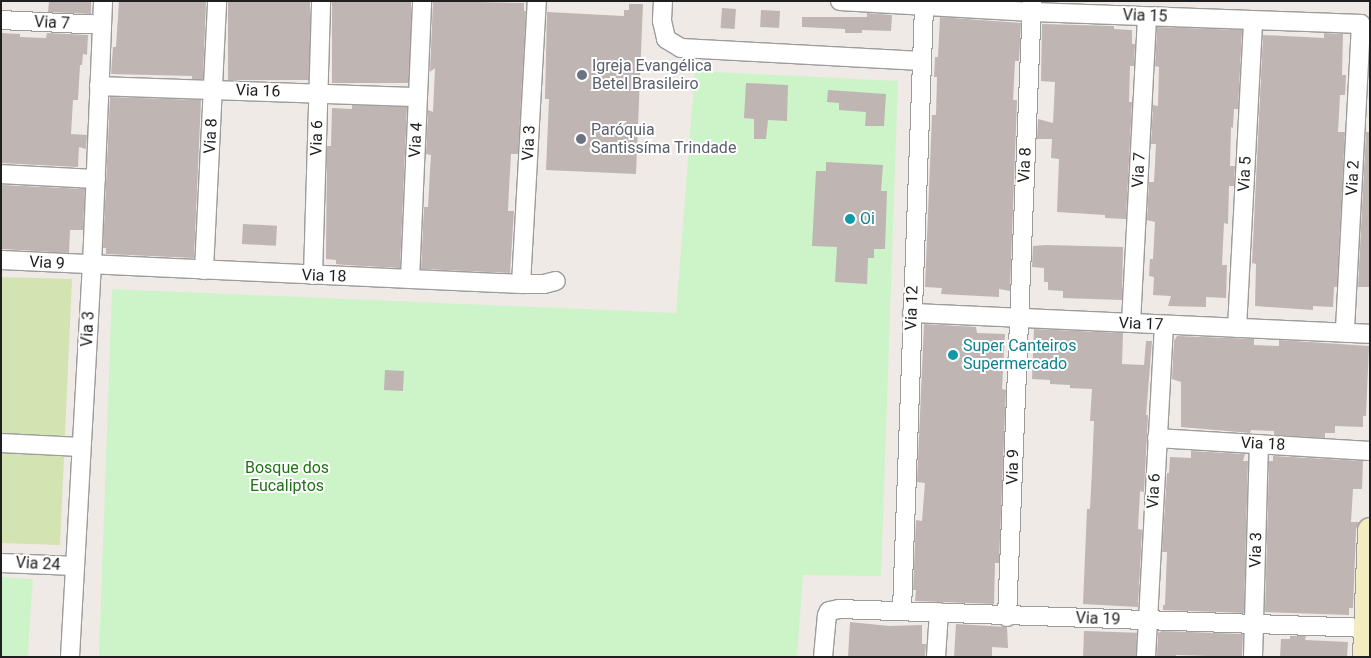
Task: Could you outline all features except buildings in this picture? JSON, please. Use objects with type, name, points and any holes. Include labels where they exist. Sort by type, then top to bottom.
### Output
[{"type":"street","name":"Via 3","points":[[70,657],[92,265],[103,1]]},
{"type":"street","name":"Via 8","points":[[204,270],[217,1]]},
{"type":"street","name":"Via 6","points":[[313,275],[321,1]]},
{"type":"street","name":"Via 4","points":[[410,279],[422,1]]},
{"type":"street","name":"Via 3","points":[[521,284],[536,1]]},
{"type":"street","points":[[663,1],[662,21],[666,38],[681,48],[922,61]]},
{"type":"street","name":"Via 15","points":[[840,1],[924,6],[1032,6],[1147,16],[1361,24]]},
{"type":"street","name":"Via 12","points":[[902,610],[924,6]]},
{"type":"street","name":"Via 8","points":[[1018,318],[1032,6]]},
{"type":"street","name":"Via 7","points":[[1131,323],[1147,16]]},
{"type":"street","name":"Via 7","points":[[1,20],[102,25]]},
{"type":"street","name":"Via 5","points":[[1237,328],[1253,20]]},
{"type":"street","name":"Via 2","points":[[1345,333],[1361,24]]},
{"type":"street","name":"Via 16","points":[[99,86],[418,98]]},
{"type":"street","points":[[1,174],[96,179]]},
{"type":"street","name":"Via 9","points":[[1,260],[92,265]]},
{"type":"street","name":"Via 18","points":[[92,265],[521,284],[544,284],[556,281]]},
{"type":"street","name":"Via 17","points":[[912,313],[1370,334]]},
{"type":"street","name":"Via 9","points":[[1007,617],[1018,318]]},
{"type":"street","name":"Via 6","points":[[1146,657],[1164,325]]},
{"type":"street","name":"Via 18","points":[[1157,438],[1370,451]]},
{"type":"street","points":[[1,444],[82,447]]},
{"type":"street","name":"Via 3","points":[[1253,657],[1259,444]]},
{"type":"street","points":[[1365,657],[1370,530]]},
{"type":"street","name":"Via 24","points":[[1,563],[74,566]]},
{"type":"street","name":"Via 19","points":[[823,657],[828,611],[839,609],[902,610],[1007,617],[1367,628]]},
{"type":"street","points":[[936,657],[939,612]]},
{"type":"green space","name":"Bosque dos Eucaliptos","points":[[695,71],[898,81],[881,576],[803,575],[797,657],[99,657],[112,289],[676,313]]},
{"type":"green space","points":[[1,277],[72,279],[60,545],[1,543]]},
{"type":"green space","points":[[1,577],[33,579],[27,657],[1,657]]},
{"type":"place","name":"Igreja Evangélica Betel Brasileiro","points":[[582,75]]},
{"type":"place","name":"Paróquia Santissíma Trindade","points":[[581,139]]},
{"type":"place","name":"Oi","points":[[850,219]]},
{"type":"place","name":"Super Canteiros Supermercado","points":[[953,355]]}]
